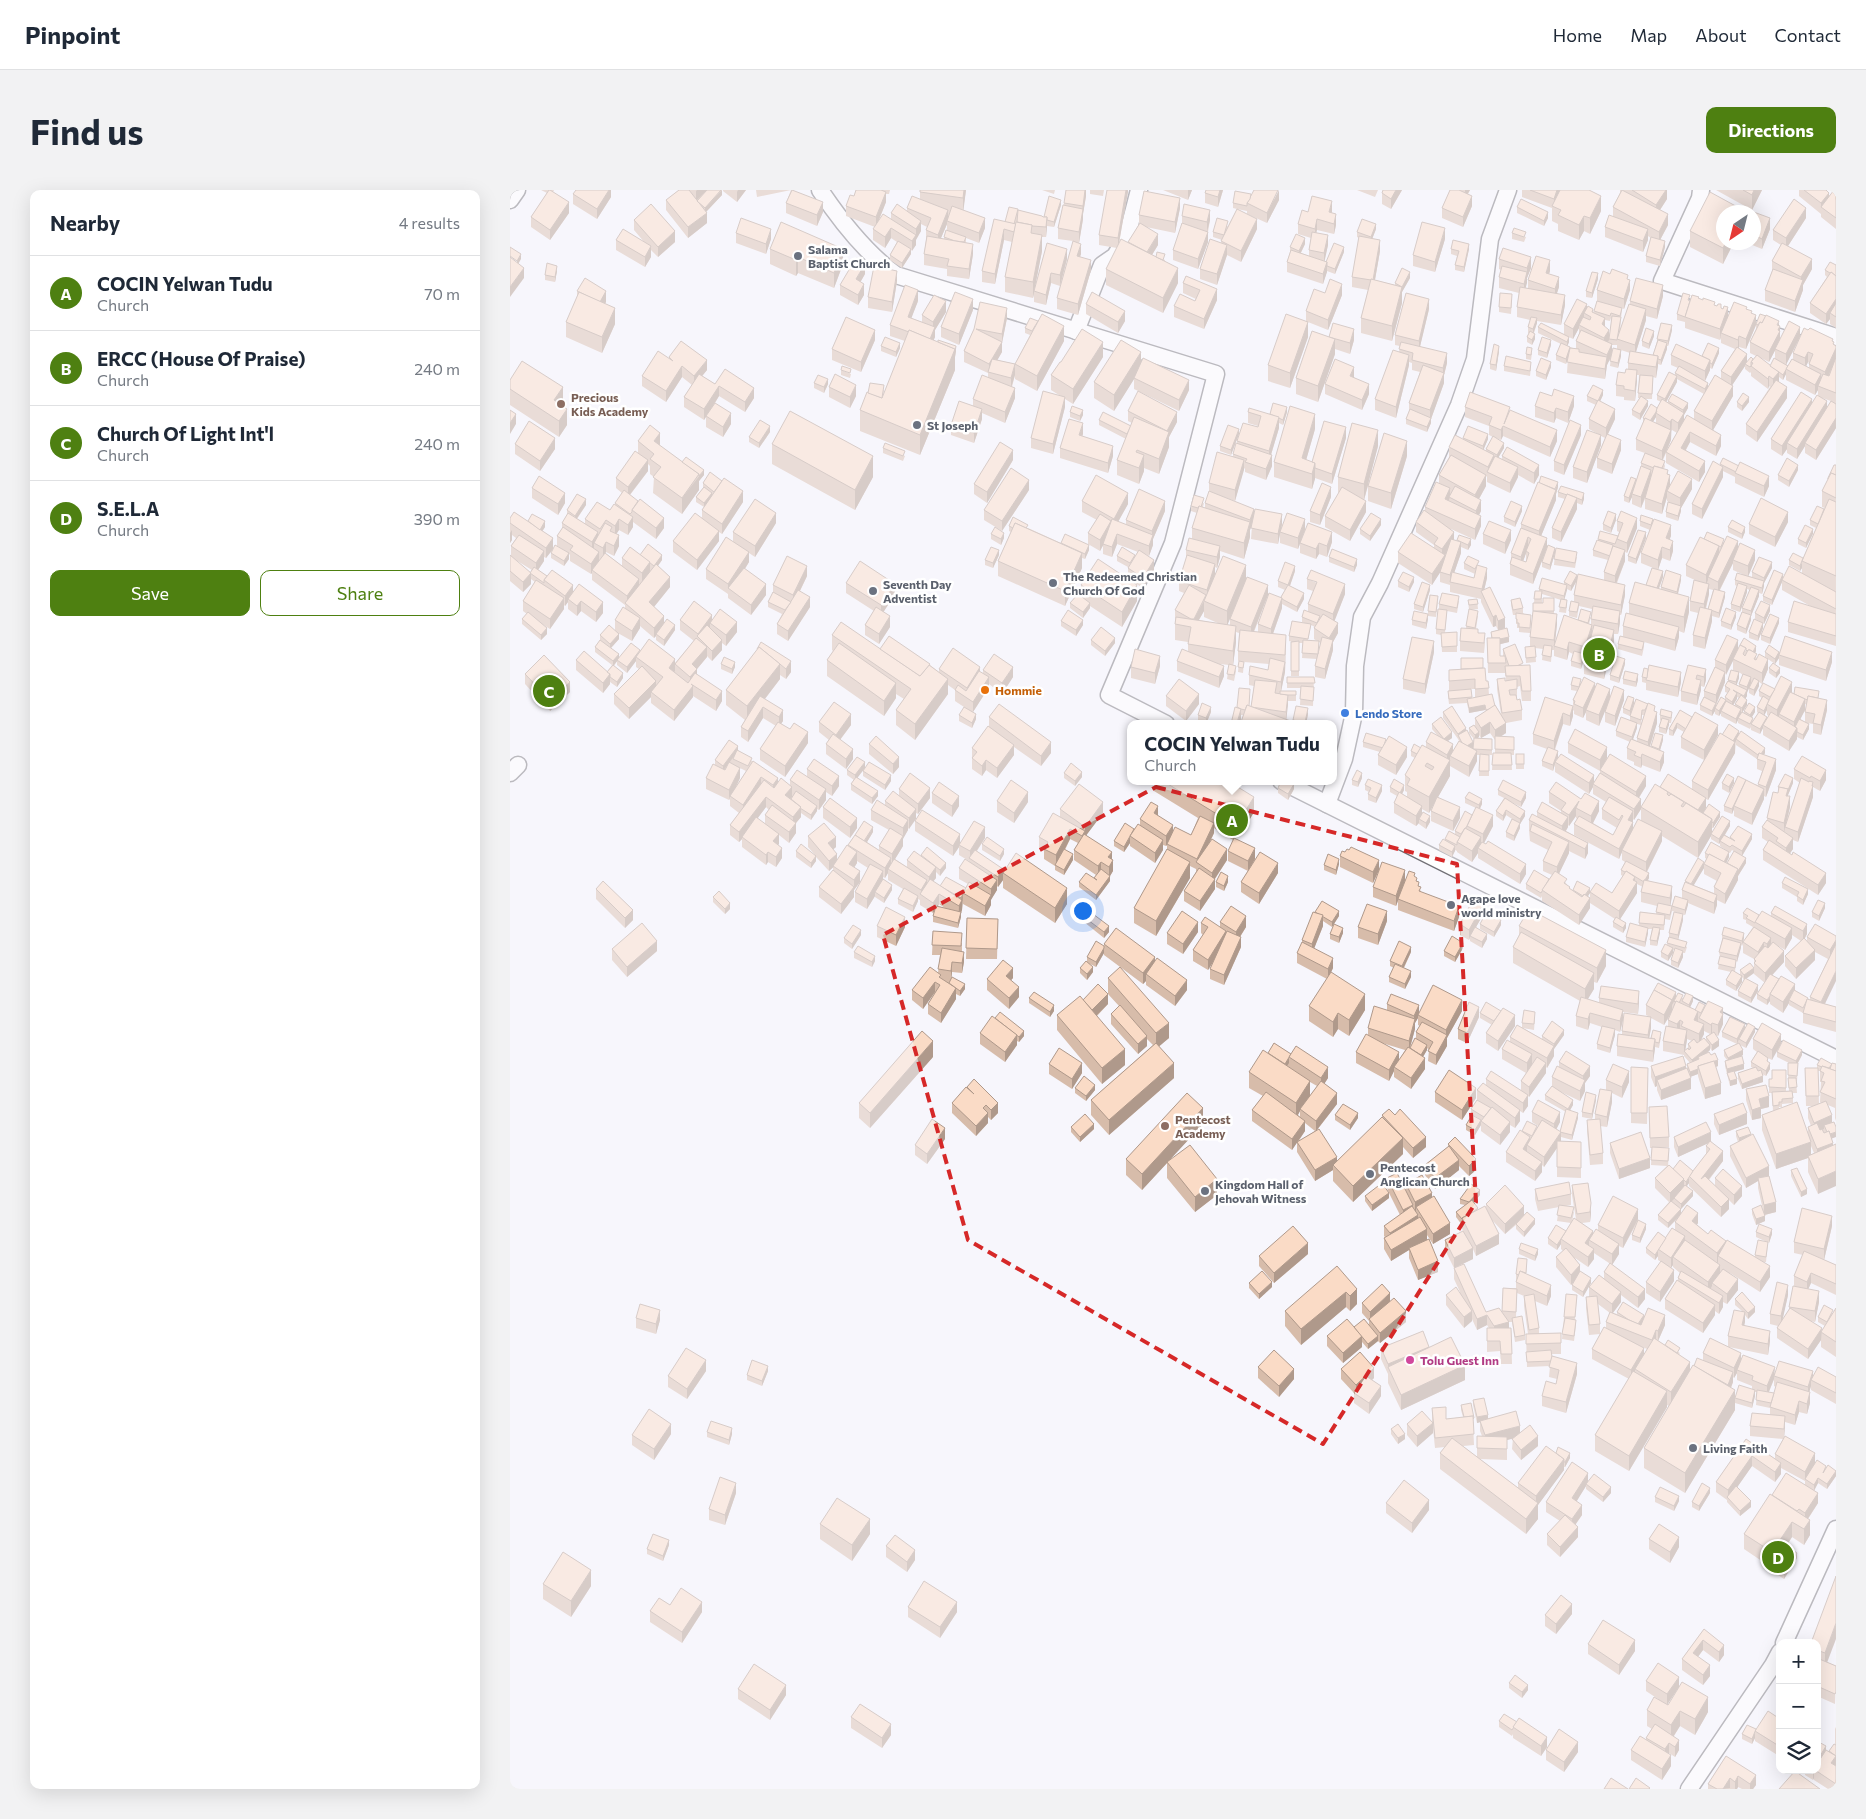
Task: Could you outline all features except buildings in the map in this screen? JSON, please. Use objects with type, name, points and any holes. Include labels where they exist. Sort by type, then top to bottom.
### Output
[{"type":"street","points":[[510,200],[517,190]]},
{"type":"street","points":[[820,190],[832,208],[880,263],[896,275],[1216,374],[1173,542],[1109,695],[1158,720]]},
{"type":"street","points":[[1076,330],[1102,265],[1115,256],[1128,236],[1139,190]]},
{"type":"street","points":[[1337,778],[1344,760],[1354,713],[1355,666],[1362,617],[1384,574],[1459,405],[1475,359],[1490,240],[1508,190]]},
{"type":"street","points":[[1701,190],[1700,198],[1662,281],[1836,337]]},
{"type":"street","points":[[1290,785],[1836,1059]]},
{"type":"street","points":[[1327,804],[1334,785]]},
{"type":"street","points":[[1786,1639],[1836,1529]]},
{"type":"street","points":[[1689,1789],[1776,1660]]},
{"type":"highlighted area","points":[[1156,787],[1457,864],[1476,1202],[1323,1444],[968,1240],[883,935]]},
{"type":"place","name":"Salama Baptist Church","points":[[798,256]]},
{"type":"place","name":"Precious Kids Academy","points":[[561,404]]},
{"type":"place","name":"St Joseph","points":[[917,425]]},
{"type":"place","name":"The Redeemed Christian Church Of God","points":[[1053,583]]},
{"type":"place","name":"Seventh Day Adventist","points":[[873,591]]},
{"type":"place","name":"ERCC (House Of Praise)","points":[[1599,654]]},
{"type":"place","name":"Hommie","points":[[985,690]]},
{"type":"place","name":"Church Of Light Int'l","points":[[549,691]]},
{"type":"place","name":"Lendo Store","points":[[1345,713]]},
{"type":"place","name":"COCIN Yelwan Tudu","points":[[1232,820]]},
{"type":"place","name":"Agape love world ministry","points":[[1451,905]]},
{"type":"place","name":"Pentecost Academy","points":[[1165,1126]]},
{"type":"place","name":"Pentecost Anglican Church","points":[[1370,1174]]},
{"type":"place","name":"Kingdom Hall of Jehovah Witness","points":[[1205,1191]]},
{"type":"place","name":"Tolu Guest Inn","points":[[1410,1360]]},
{"type":"place","name":"Living Faith","points":[[1693,1448]]},
{"type":"place","name":"S.E.L.A","points":[[1778,1557]]}]
